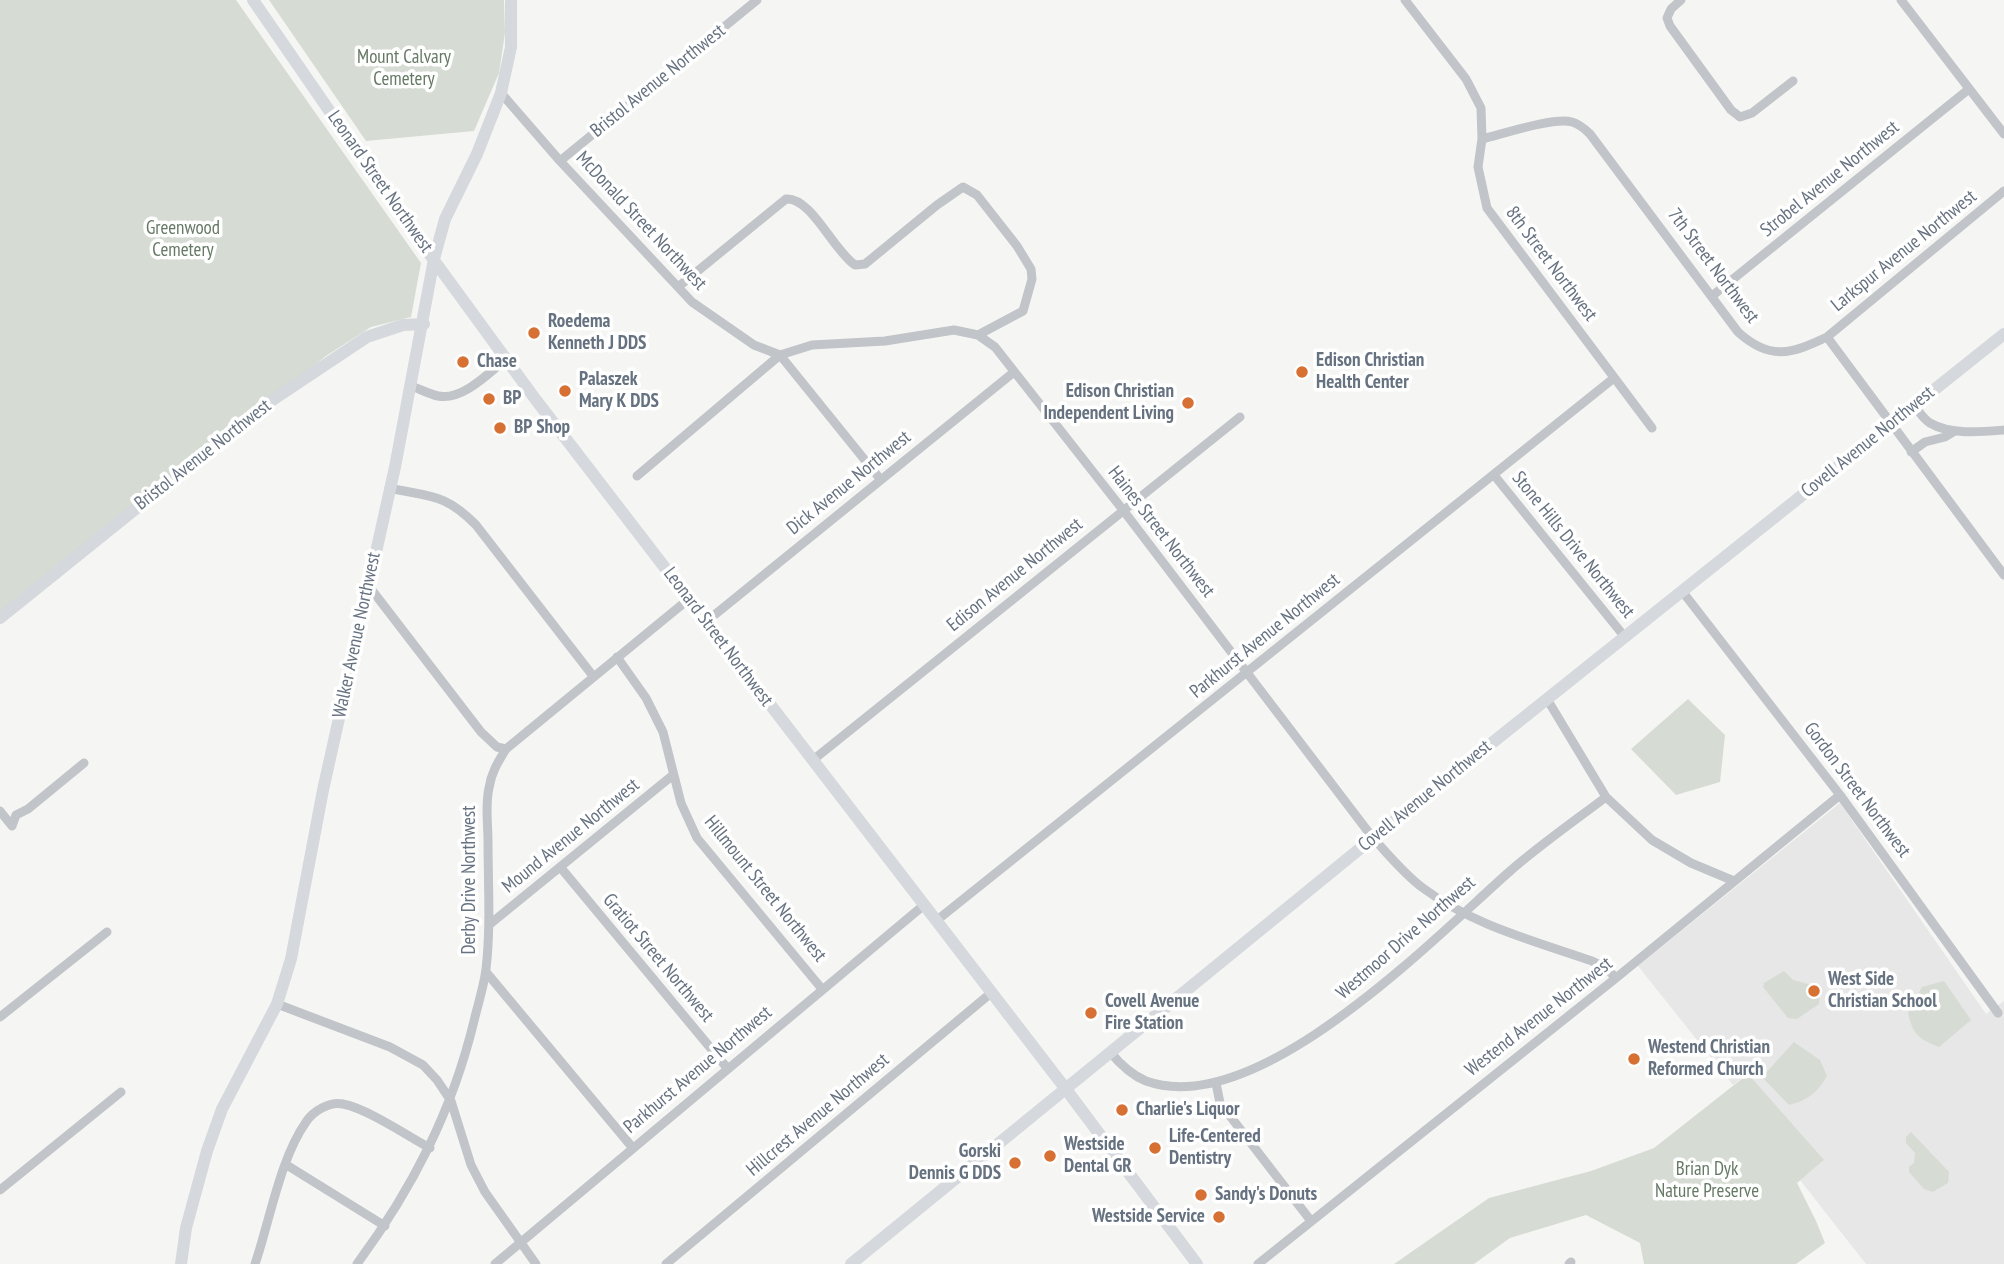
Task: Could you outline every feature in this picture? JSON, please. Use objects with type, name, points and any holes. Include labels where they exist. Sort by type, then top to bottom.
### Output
[{"type":"main road","name":"Leonard Street Northwest","points":[[253,0],[506,359],[1197,1264]]},
{"type":"main road","name":"Walker Avenue Northwest","points":[[181,1264],[186,1228],[207,1151],[222,1110],[277,1004],[291,959],[323,790],[424,324],[434,259],[445,219],[477,154],[501,93],[510,47],[511,0]]},
{"type":"main road","name":"Bristol Avenue Northwest","points":[[0,618],[268,403],[367,337],[403,325],[424,324]]},
{"type":"main road","name":"Covell Avenue Northwest","points":[[851,1264],[1373,838],[2004,334]]},
{"type":"street","name":"Bristol Avenue Northwest","points":[[560,161],[757,0]]},
{"type":"street","name":"8th Street Northwest","points":[[1405,0],[1466,79],[1481,107],[1482,139],[1478,167],[1487,208],[1652,428]]},
{"type":"street","points":[[1681,0],[1671,9],[1667,18],[1670,26],[1731,110],[1740,117],[1752,113],[1793,81]]},
{"type":"street","points":[[1901,0],[2004,134]]},
{"type":"street","name":"Strobel Avenue Northwest","points":[[1712,296],[1969,89]]},
{"type":"street","name":"McDonald Street Northwest","points":[[501,93],[560,161],[678,287],[707,314],[754,345],[780,355],[881,480]]},
{"type":"street","name":"7th Street Northwest","points":[[1482,139],[1560,120],[1582,127],[1590,134],[1738,332],[1751,343],[1781,353],[1800,350],[1827,337]]},
{"type":"street","points":[[637,476],[780,355],[812,345],[885,341],[954,330],[978,335],[1023,311],[1032,279],[1031,269],[1017,246],[977,194],[963,187],[865,264],[855,265],[835,246],[803,203],[794,198],[786,198],[678,287]]},
{"type":"street","name":"Larkspur Avenue Northwest","points":[[1827,337],[2004,191]]},
{"type":"street","name":"Haines Street Northwest","points":[[978,335],[995,347],[1373,838],[1400,867],[1423,888],[1487,924],[1592,961],[1606,968],[1616,978]]},
{"type":"street","points":[[1827,337],[2004,575]]},
{"type":"street","points":[[411,386],[440,396],[452,396],[478,381],[506,359]]},
{"type":"street","name":"Dick Avenue Northwest","points":[[707,621],[1014,372]]},
{"type":"street","name":"Parkhurst Avenue Northwest","points":[[936,921],[1614,377]]},
{"type":"street","points":[[1914,406],[1928,422],[1955,431],[2004,430]]},
{"type":"street","name":"Edison Avenue Northwest","points":[[813,760],[1240,417]]},
{"type":"street","points":[[1911,452],[1925,442],[1945,437],[1955,431]]},
{"type":"street","name":"Stone Hills Drive Northwest","points":[[1494,475],[1624,636]]},
{"type":"street","points":[[389,488],[443,499],[460,508],[476,524],[593,676]]},
{"type":"street","points":[[368,585],[481,732],[497,747],[506,749]]},
{"type":"street","name":"Gordon Street Northwest","points":[[1682,591],[1840,795],[1998,1013]]},
{"type":"street","name":"Derby Drive Northwest","points":[[357,1264],[385,1226],[430,1148],[451,1101],[486,972],[490,924],[488,790],[493,771],[506,749],[690,598]]},
{"type":"street","name":"Hillmount Street Northwest","points":[[617,657],[646,698],[663,732],[681,803],[697,838],[822,989]]},
{"type":"street","points":[[1547,699],[1606,797],[1652,840],[1691,863],[1734,881]]},
{"type":"street","points":[[0,811],[12,826],[16,815],[28,809],[84,763]]},
{"type":"street","name":"Mound Avenue Northwest","points":[[490,924],[561,869],[673,775]]},
{"type":"street","name":"Westend Avenue Northwest","points":[[1258,1264],[1840,795]]},
{"type":"street","name":"Westmoor Drive Northwest","points":[[1110,1052],[1125,1068],[1147,1081],[1177,1087],[1216,1083],[1280,1055],[1355,1007],[1511,871],[1606,797]]},
{"type":"street","name":"Gratiot Street Northwest","points":[[561,869],[728,1069]]},
{"type":"street","name":"Parkhurst Avenue Northwest","points":[[495,1264],[924,905]]},
{"type":"street","points":[[0,1017],[107,932]]},
{"type":"street","points":[[486,972],[632,1147]]},
{"type":"street","name":"Hillcrest Avenue Northwest","points":[[666,1264],[991,993]]},
{"type":"street","points":[[277,1004],[390,1047],[423,1065],[451,1101],[471,1165],[485,1192],[536,1264]]},
{"type":"street","points":[[1216,1083],[1220,1103],[1311,1221]]},
{"type":"street","points":[[0,1190],[121,1092]]},
{"type":"street","points":[[256,1264],[285,1164],[306,1120],[322,1107],[340,1103],[356,1108],[430,1148]]},
{"type":"street","points":[[285,1164],[385,1226]]},
{"type":"shaded area","name":"West Side Christian School","points":[[1840,803],[1986,1014],[2004,1001],[2004,1264],[1866,1264],[1800,1180],[1823,1161],[1747,1074],[1733,1085],[1638,966]]},
{"type":"green space","name":"Greenwood Cemetery","points":[[0,0],[236,0],[421,263],[411,317],[371,327],[326,356],[0,616]]},
{"type":"green space","name":"Mount Calvary Cemetery","points":[[269,0],[504,0],[505,33],[499,73],[474,131],[366,141]]},
{"type":"green space","points":[[1688,699],[1725,735],[1720,782],[1676,795],[1631,749]]},
{"type":"green space","points":[[1784,971],[1793,980],[1820,987],[1819,1004],[1797,1019],[1788,1018],[1763,987],[1764,983]]},
{"type":"green space","points":[[1944,981],[1971,1020],[1939,1047],[1918,1035],[1908,1013],[1922,987]]},
{"type":"green space","points":[[1794,1042],[1820,1060],[1827,1076],[1811,1095],[1789,1105],[1762,1077]]},
{"type":"green space","name":"Brian Dyk Nature Preserve","points":[[1748,1074],[1824,1160],[1797,1183],[1825,1243],[1796,1264],[1644,1264],[1640,1243],[1586,1215],[1510,1238],[1474,1264],[1394,1264],[1489,1198],[1591,1171],[1654,1148]]},
{"type":"green space","points":[[1911,1132],[1949,1172],[1948,1183],[1933,1192],[1924,1189],[1909,1172],[1915,1153],[1906,1143],[1906,1137]]},
{"type":"place","name":"Roedema Kenneth J DDS","points":[[534,333]]},
{"type":"place","name":"Chase","points":[[463,362]]},
{"type":"place","name":"Edison Christian Health Center","points":[[1302,372]]},
{"type":"place","name":"Palaszek Mary K DDS","points":[[565,391]]},
{"type":"place","name":"BP","points":[[489,399]]},
{"type":"place","name":"Edison Christian Independent Living","points":[[1188,403]]},
{"type":"place","name":"BP Shop","points":[[500,428]]},
{"type":"place","name":"West Side Christian School","points":[[1814,991]]},
{"type":"place","name":"Covell Avenue Fire Station","points":[[1091,1013]]},
{"type":"place","name":"Westend Christian Reformed Church","points":[[1634,1059]]},
{"type":"place","name":"Charlie's Liquor","points":[[1122,1110]]},
{"type":"place","name":"Life-Centered Dentistry","points":[[1155,1148]]},
{"type":"place","name":"Westside Dental GR","points":[[1050,1156]]},
{"type":"place","name":"Gorski Dennis G DDS","points":[[1015,1163]]},
{"type":"place","name":"Sandy's Donuts","points":[[1201,1195]]},
{"type":"place","name":"Westside Service","points":[[1219,1217]]}]
